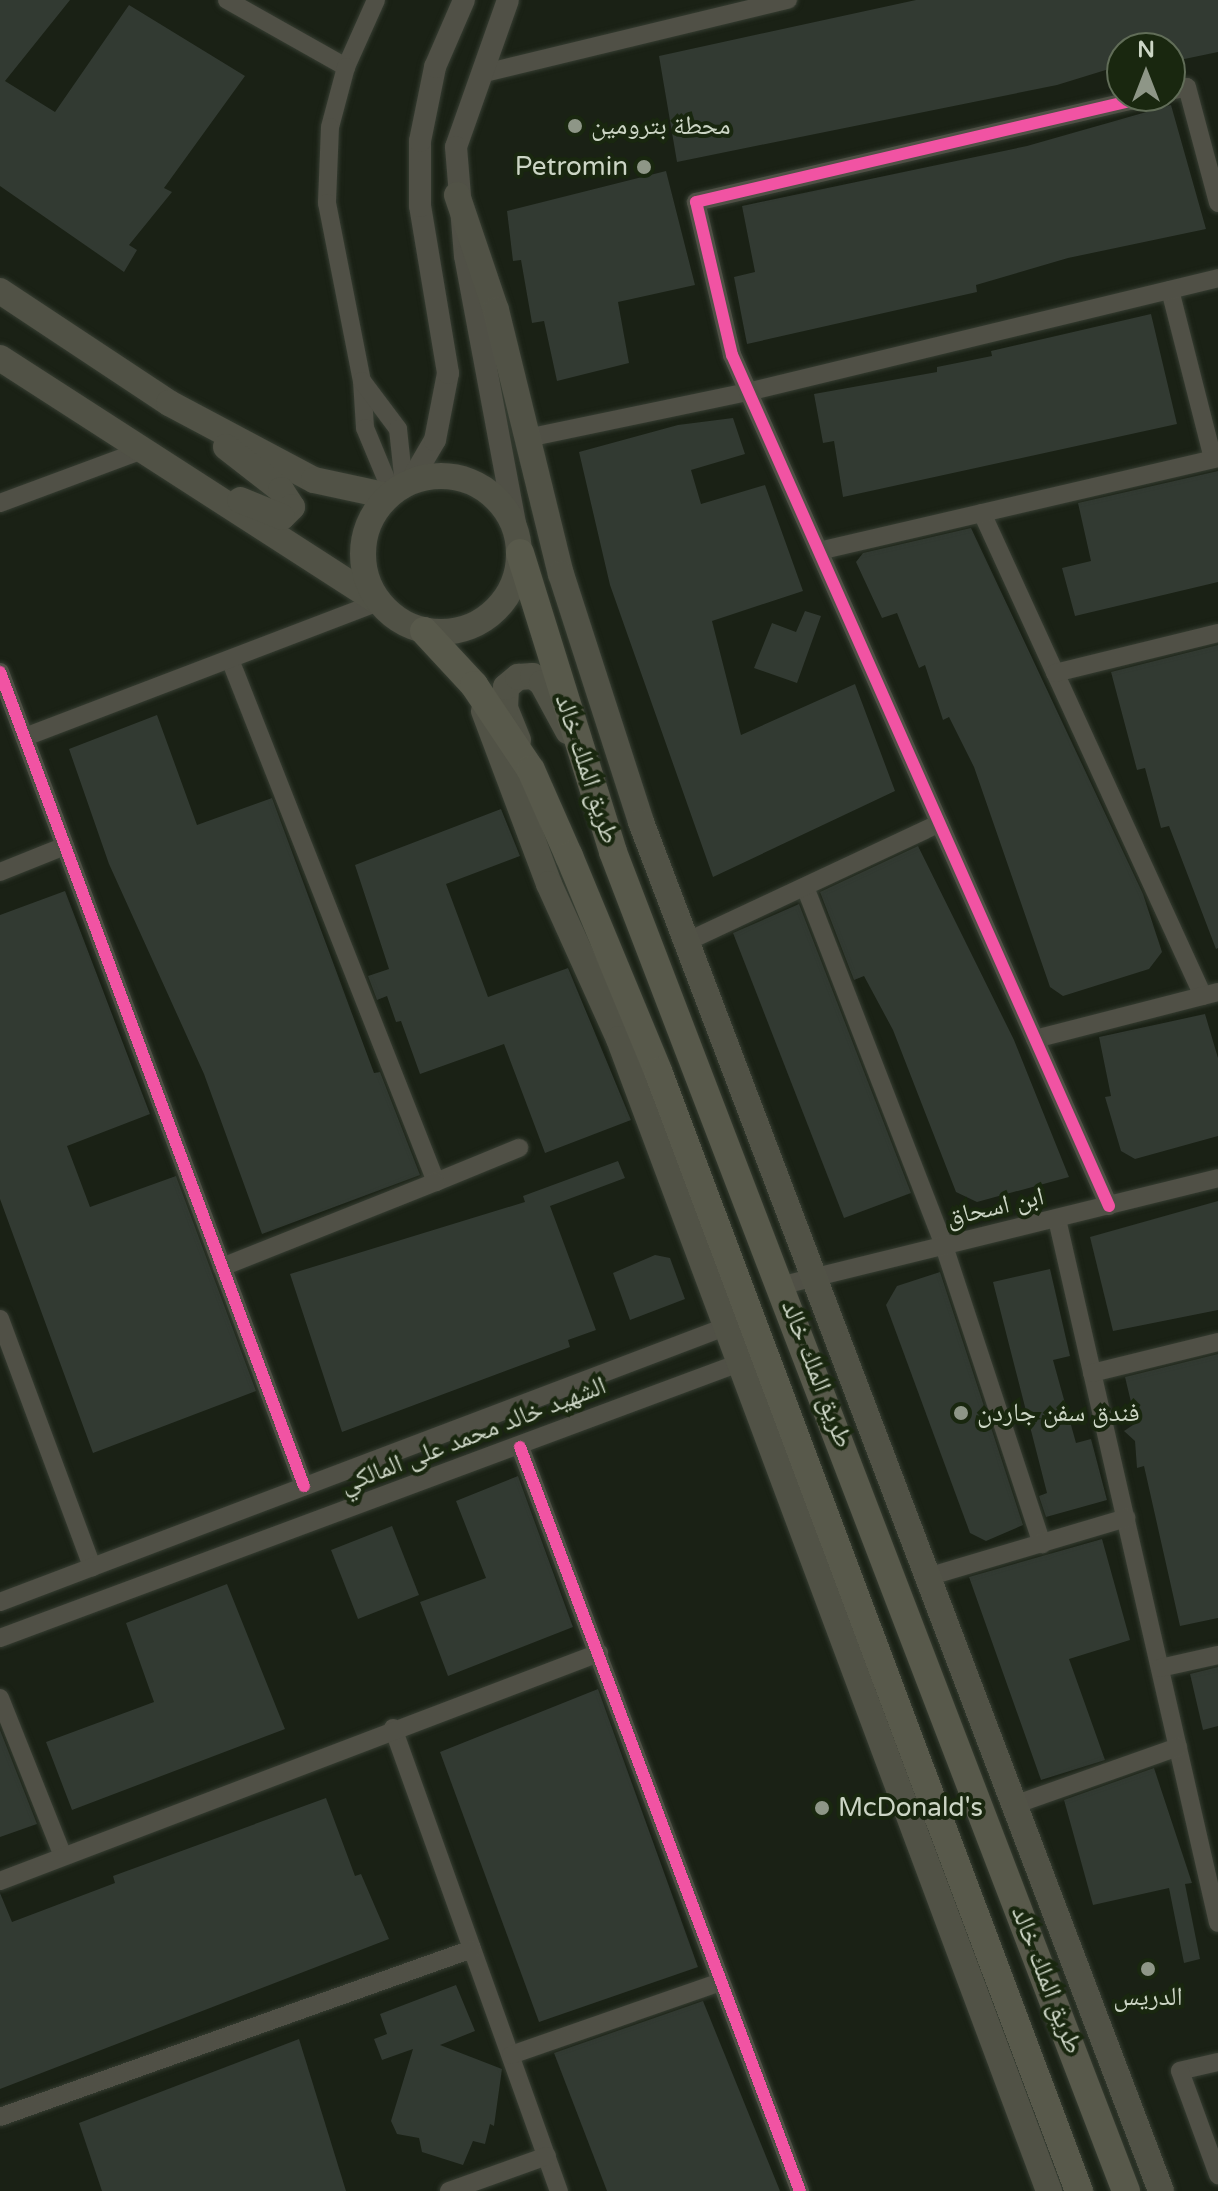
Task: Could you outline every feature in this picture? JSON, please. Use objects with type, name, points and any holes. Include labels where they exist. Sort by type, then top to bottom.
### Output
[{"type":"main road","points":[[457,195],[496,310],[571,605],[686,942],[1161,2191]]},
{"type":"main road","points":[[0,291],[169,403],[281,490],[292,507],[282,517],[140,451]]},
{"type":"main road","points":[[0,358],[140,451],[424,631],[470,627],[491,615],[511,587],[518,541],[485,489],[436,476],[399,489],[314,480],[169,403]]},
{"type":"main road","points":[[378,602],[364,570],[364,535],[399,489]]},
{"type":"main road","name":"طريق الملك خالد","points":[[518,541],[584,763],[1126,2191]]},
{"type":"main road","name":"طريق الملك خالد","points":[[424,631],[474,685],[531,770],[658,1071],[1079,2191]]},
{"type":"main road","points":[[531,770],[505,708],[506,687],[518,677],[533,676],[542,683],[584,763]]},
{"type":"main road","points":[[474,685],[549,884],[619,1039],[1049,2191]]},
{"type":"street","points":[[376,0],[346,67],[330,127],[327,203],[362,381],[365,428],[399,489]]},
{"type":"street","points":[[399,489],[435,440],[448,373],[420,206],[420,141],[435,67],[464,0]]},
{"type":"street","points":[[508,0],[456,147],[457,195],[518,541]]},
{"type":"street","points":[[481,74],[788,0]]},
{"type":"street","points":[[234,2],[346,67]]},
{"type":"street","points":[[1186,87],[1218,203]]},
{"type":"street","points":[[1106,106],[696,202],[732,355],[1109,1206]]},
{"type":"street","points":[[527,438],[748,392],[1218,278]]},
{"type":"street","points":[[819,551],[1216,458],[1170,290]]},
{"type":"street","points":[[362,381],[398,429],[399,489]]},
{"type":"street","points":[[0,503],[140,451]]},
{"type":"street","points":[[982,513],[1055,673],[1210,994],[1035,1039]]},
{"type":"street","points":[[25,737],[231,662],[378,602]]},
{"type":"street","points":[[1055,673],[1218,633]]},
{"type":"street","points":[[231,662],[436,1182]]},
{"type":"street","points":[[0,672],[304,1486]]},
{"type":"street","points":[[686,942],[940,823]]},
{"type":"street","points":[[0,872],[65,846]]},
{"type":"street","points":[[805,887],[944,1246],[1042,1544]]},
{"type":"street","points":[[222,1267],[519,1148]]},
{"type":"street","name":"ابن اسحاق","points":[[783,1285],[1218,1178]]},
{"type":"street","points":[[1057,1219],[1216,1902],[1218,1923]]},
{"type":"street","points":[[0,1319],[92,1567]]},
{"type":"street","name":"الشهيد خالد محمد على المالكي","points":[[0,1602],[725,1327]]},
{"type":"street","points":[[1092,1373],[1218,1342]]},
{"type":"street","name":"الشهيد خالد محمد على المالكي","points":[[0,1638],[739,1363]]},
{"type":"street","points":[[0,1374],[19,1367]]},
{"type":"street","points":[[520,1447],[800,2191]]},
{"type":"street","points":[[927,1577],[1126,1518]]},
{"type":"street","points":[[0,1881],[393,1728],[599,1653]]},
{"type":"street","points":[[1160,1668],[1218,1655]]},
{"type":"street","points":[[0,1698],[63,1856]]},
{"type":"street","points":[[393,1728],[559,2191]]},
{"type":"street","points":[[1014,1805],[1178,1747]]},
{"type":"street","points":[[0,2117],[472,1949]]},
{"type":"street","points":[[511,2055],[721,1982]]},
{"type":"street","points":[[1218,2062],[1180,2071],[1218,2175]]},
{"type":"street","points":[[449,2191],[547,2156]]},
{"type":"building","points":[[0,0],[70,0],[5,81],[55,112],[129,5],[245,76],[164,188],[172,192],[129,245],[137,250],[124,272],[0,186]]},
{"type":"building","points":[[916,0],[1218,0],[1218,52],[1186,59],[1186,32],[1106,32],[1106,70],[1057,85],[677,162],[659,56]]},
{"type":"building","points":[[1146,112],[1173,112],[1206,229],[1068,258],[976,285],[977,292],[747,344],[734,277],[755,272],[742,206],[1027,146]]},
{"type":"building","points":[[666,171],[695,285],[618,302],[629,363],[557,381],[544,321],[532,323],[521,260],[513,261],[507,211]]},
{"type":"building","points":[[1151,314],[1177,424],[843,497],[834,441],[823,443],[814,394],[937,372],[937,367],[992,356],[991,351]]},
{"type":"building","points":[[733,418],[745,454],[691,470],[701,504],[765,485],[803,591],[712,621],[741,735],[855,684],[895,791],[713,877],[610,585],[579,452],[678,425]]},
{"type":"building","points":[[1218,471],[1218,582],[1075,616],[1062,568],[1091,561],[1078,503]]},
{"type":"building","points":[[971,528],[1143,894],[1162,952],[1149,969],[1063,996],[1050,987],[974,767],[949,717],[943,720],[925,665],[919,668],[897,613],[882,618],[856,562],[863,553]]},
{"type":"building","points":[[805,611],[821,616],[797,683],[754,668],[772,623],[796,632]]},
{"type":"building","points":[[1218,645],[1216,949],[1169,826],[1161,828],[1145,768],[1137,770],[1111,672]]},
{"type":"building","points":[[157,715],[197,825],[272,798],[374,1073],[380,1072],[420,1175],[262,1234],[204,1074],[109,864],[69,749]]},
{"type":"building","points":[[501,809],[520,856],[446,884],[488,997],[568,968],[631,1120],[545,1153],[504,1044],[420,1074],[401,1021],[396,1022],[387,996],[377,1000],[368,976],[389,969],[355,865]]},
{"type":"building","points":[[918,846],[1014,1040],[1069,1177],[977,1202],[956,1192],[893,1030],[864,976],[854,980],[820,892]]},
{"type":"building","points":[[65,891],[150,1114],[67,1146],[90,1207],[176,1176],[256,1391],[93,1453],[0,1199],[0,915]]},
{"type":"building","points":[[799,904],[911,1193],[844,1218],[733,933]]},
{"type":"building","points":[[1205,1014],[1218,1058],[1218,1136],[1135,1159],[1121,1151],[1105,1097],[1111,1096],[1099,1037]]},
{"type":"building","points":[[618,1161],[625,1178],[550,1206],[596,1330],[568,1340],[570,1347],[342,1432],[290,1274],[525,1202],[523,1196]]},
{"type":"building","points":[[1218,1201],[1218,1310],[1113,1331],[1090,1237]]},
{"type":"building","points":[[655,1255],[670,1258],[685,1299],[630,1320],[613,1273]]},
{"type":"building","points":[[1050,1269],[1070,1356],[1053,1360],[1076,1443],[1091,1439],[1107,1500],[1046,1517],[1039,1496],[1047,1493],[993,1282]]},
{"type":"building","name":"فندق سفن جاردن","points":[[940,1272],[1023,1525],[986,1541],[970,1533],[886,1305],[897,1286]]},
{"type":"building","points":[[1218,1354],[1218,1618],[1180,1626],[1144,1466],[1137,1468],[1135,1441],[1124,1431],[1136,1423],[1125,1377]]},
{"type":"building","points":[[518,1476],[573,1627],[448,1676],[420,1602],[486,1578],[456,1501]]},
{"type":"building","points":[[392,1526],[419,1595],[358,1619],[331,1550]]},
{"type":"building","points":[[1102,1539],[1130,1640],[1069,1659],[1105,1760],[1041,1780],[969,1577]]},
{"type":"building","points":[[227,1584],[285,1729],[72,1810],[46,1742],[154,1702],[126,1623]]},
{"type":"building","points":[[1218,1667],[1218,1726],[1203,1730],[1190,1674]]},
{"type":"building","points":[[598,1689],[698,1967],[539,2022],[440,1752]]},
{"type":"building","points":[[0,1730],[37,1824],[0,1837]]},
{"type":"building","points":[[1154,1768],[1192,1883],[1185,1884],[1200,1959],[1184,1963],[1169,1888],[1093,1905],[1064,1800]]},
{"type":"building","points":[[326,1798],[355,1876],[361,1874],[389,1939],[0,2089],[0,1893],[12,1922],[115,1883],[113,1876]]},
{"type":"building","points":[[456,1985],[475,2031],[440,2045],[502,2069],[494,2126],[490,2124],[485,2144],[473,2141],[463,2165],[422,2152],[419,2138],[397,2134],[391,2121],[413,2049],[382,2060],[374,2039],[387,2034],[380,2014]]},
{"type":"building","points":[[703,2001],[780,2191],[607,2191],[554,2053]]},
{"type":"building","points":[[299,2039],[346,2191],[102,2191],[79,2123]]},
{"type":"cycle path","points":[[1106,106],[696,202],[732,355],[1109,1206]]},
{"type":"cycle path","points":[[0,672],[304,1486]]},
{"type":"cycle path","points":[[520,1447],[800,2191]]},
{"type":"place","name":"محطة بترومين","points":[[575,126]]},
{"type":"place","name":"Petromin","points":[[644,167]]},
{"type":"place","name":"فندق سفن جاردن","points":[[961,1413]]},
{"type":"place","name":"McDonald's","points":[[822,1808]]},
{"type":"place","name":"الدريس","points":[[1148,1969]]}]
